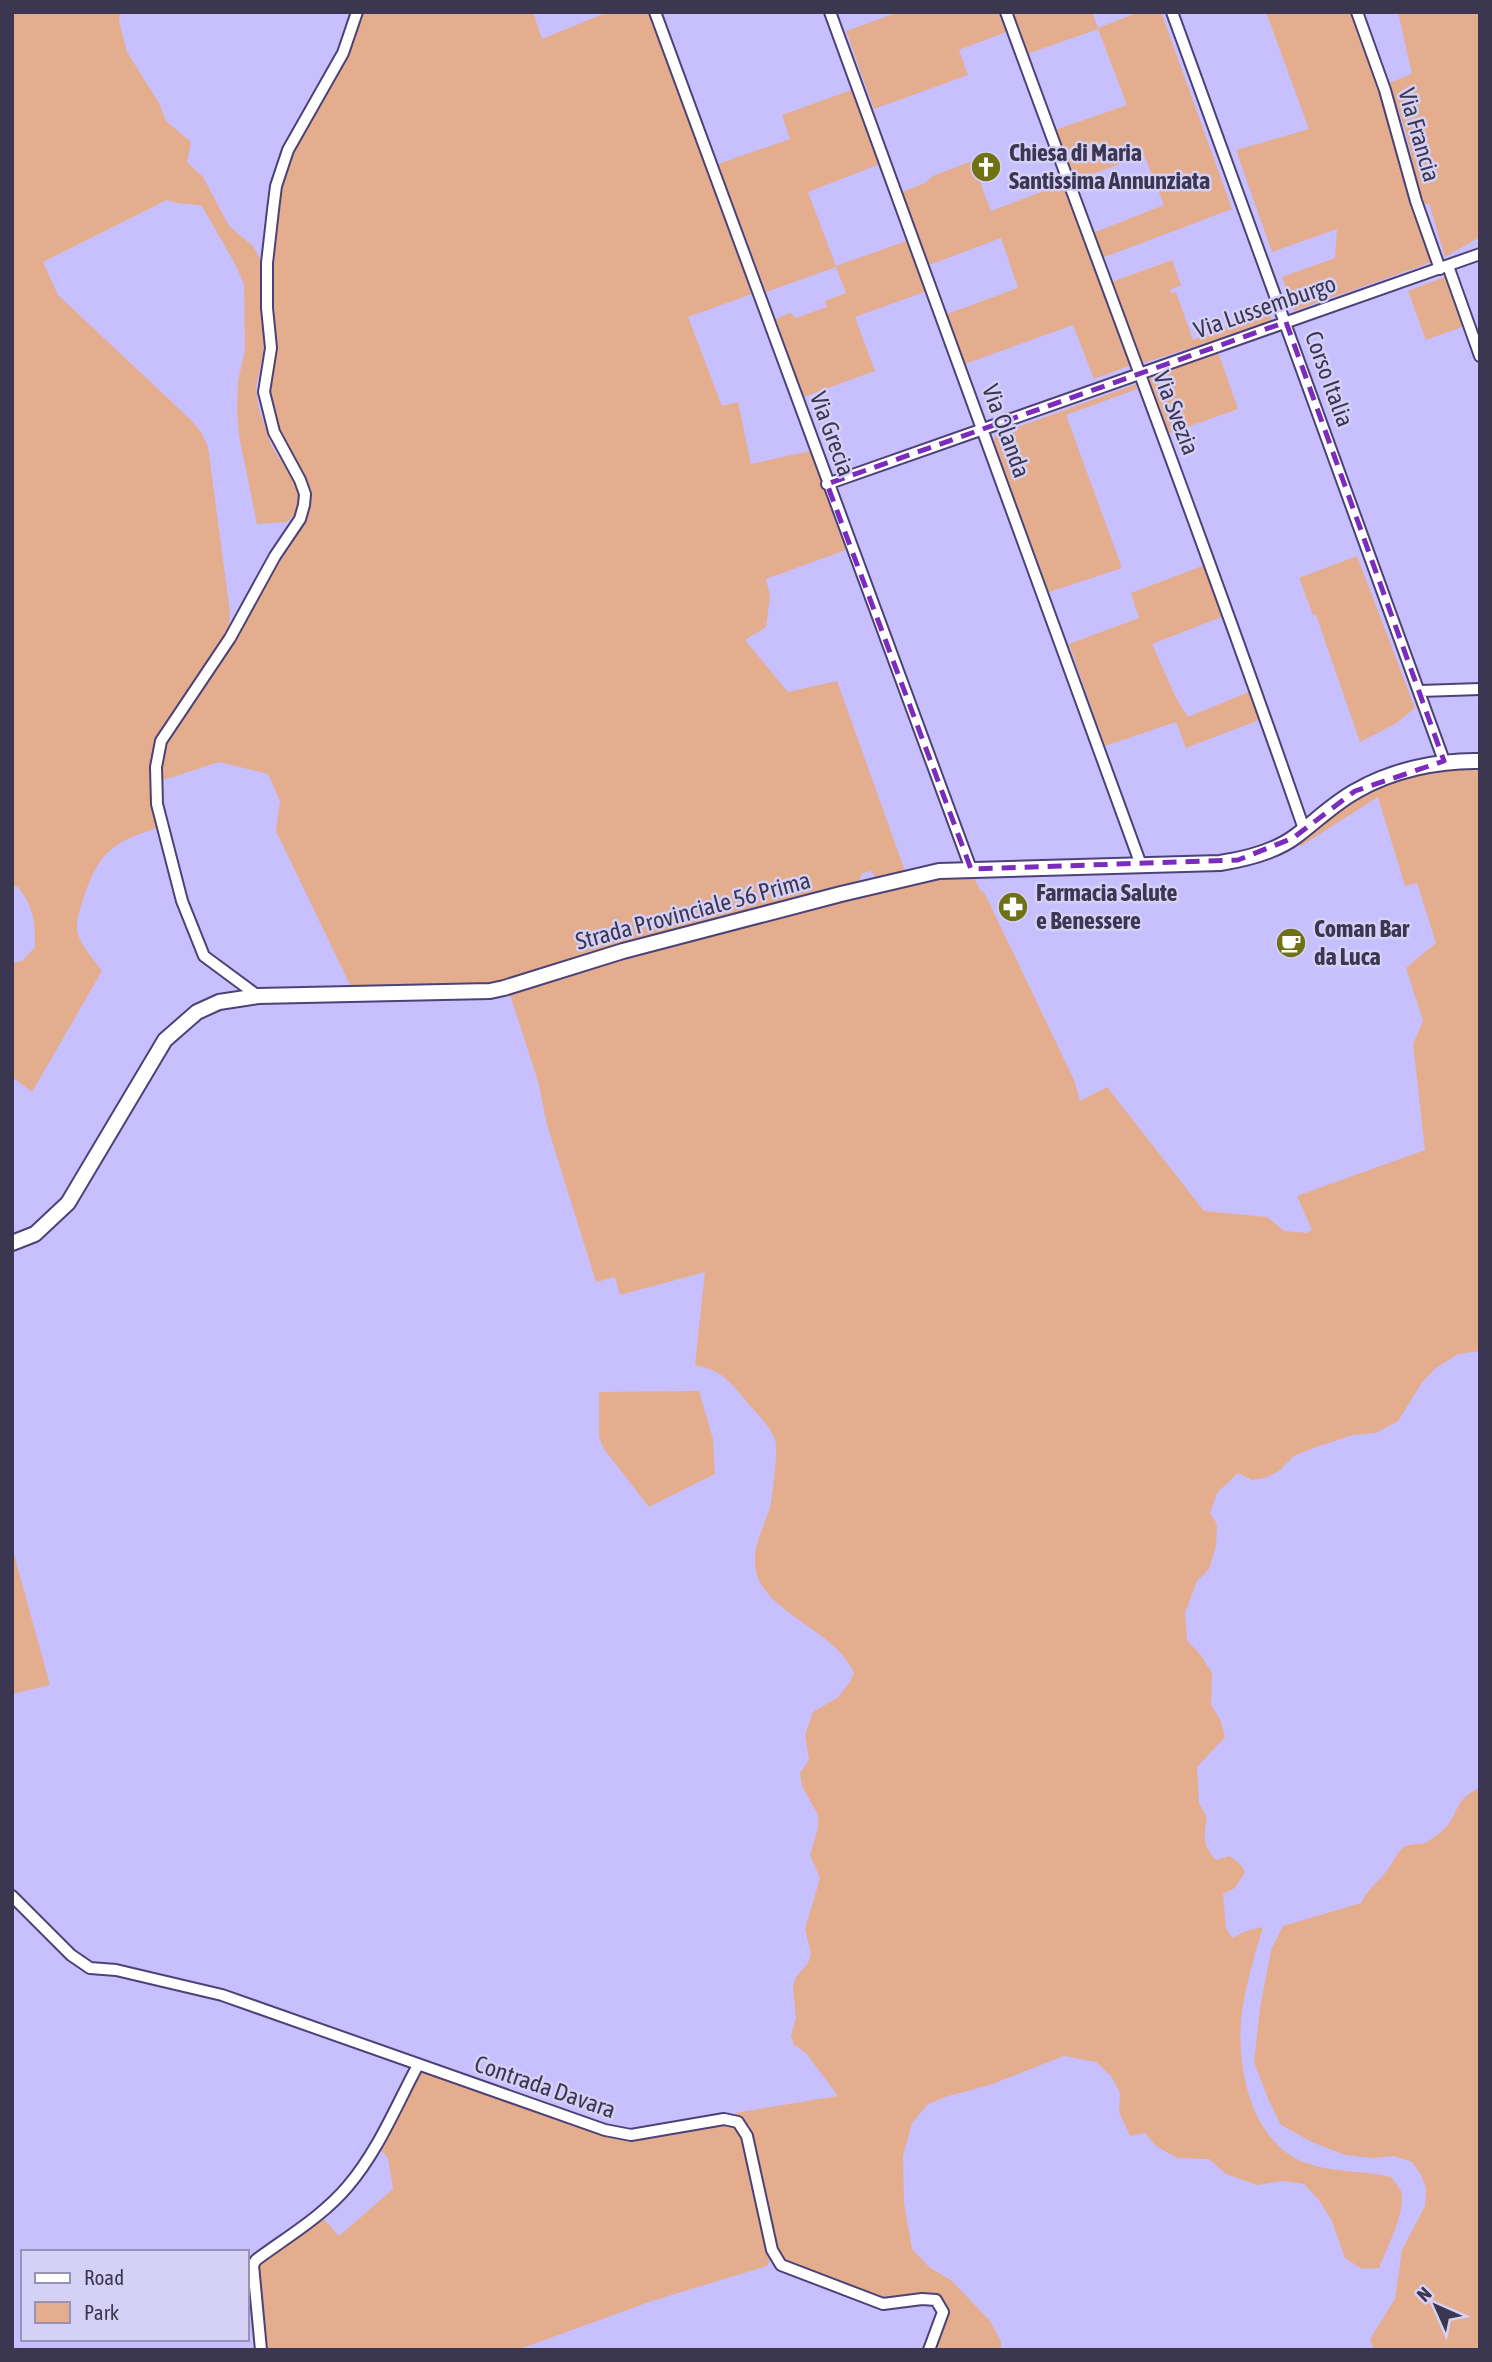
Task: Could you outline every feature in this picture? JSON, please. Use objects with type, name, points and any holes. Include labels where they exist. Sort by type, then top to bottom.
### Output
[{"type":"street","points":[[258,996],[204,956],[182,901],[157,804],[156,766],[161,741],[230,638],[275,556],[300,519],[304,505],[300,480],[274,432],[264,392],[271,348],[267,285],[273,210],[276,186],[288,150],[343,53],[357,12]]},
{"type":"street","name":"Via Grecia","points":[[655,12],[971,869]]},
{"type":"street","name":"Via Olanda","points":[[830,12],[1141,865]]},
{"type":"street","name":"Via Svezia","points":[[1006,12],[1229,614],[1304,829]]},
{"type":"street","name":"Corso Italia","points":[[1172,12],[1444,761]]},
{"type":"street","name":"Via Francia","points":[[1357,12],[1385,90],[1416,201],[1480,356]]},
{"type":"street","name":"Via Lussemburgo","points":[[827,484],[1480,254]]},
{"type":"street","points":[[1420,691],[1480,689]]},
{"type":"street","name":"Strada Provinciale 56 Prima","points":[[12,1243],[35,1234],[68,1203],[154,1057],[175,1030],[197,1012],[219,1002],[258,996],[490,991],[623,951],[939,871],[1238,860],[1280,845],[1364,787],[1397,774],[1444,761],[1480,761]]},
{"type":"street","name":"Contrada Davara","points":[[12,1896],[71,1955],[90,1968],[116,1970],[222,1995],[619,2134],[631,2135],[724,2119],[738,2122],[747,2136],[772,2250],[780,2265],[883,2304],[936,2300],[941,2304],[943,2312],[929,2350]]},
{"type":"street","points":[[261,2350],[253,2265],[256,2260],[323,2211],[349,2185],[373,2150],[418,2065]]},
{"type":"highlighted area","points":[[1286,322],[1444,761],[1355,791],[1293,838],[1238,860],[971,869],[827,484]]},
{"type":"green space","points":[[12,12],[120,12],[119,21],[127,52],[159,103],[166,121],[191,142],[187,162],[203,177],[229,226],[253,246],[262,262],[264,336],[256,387],[258,406],[271,445],[297,486],[299,497],[294,515],[287,522],[257,524],[239,436],[237,412],[238,381],[245,350],[244,284],[202,206],[167,200],[43,262],[58,295],[201,432],[208,447],[230,612],[229,626],[222,642],[168,722],[153,755],[150,784],[158,828],[117,845],[93,873],[79,914],[77,930],[85,949],[102,971],[32,1092],[12,1077],[12,963],[22,961],[35,947],[34,922],[30,908],[18,887],[12,886]]},
{"type":"green space","points":[[363,12],[533,12],[542,39],[608,12],[649,12],[752,294],[688,317],[722,406],[738,402],[751,464],[810,451],[846,550],[766,579],[770,596],[766,627],[745,640],[788,692],[837,681],[905,871],[876,878],[871,871],[863,873],[858,882],[525,977],[458,991],[352,989],[276,831],[280,801],[268,774],[219,762],[160,781],[160,764],[165,746],[279,557],[303,524],[310,506],[304,475],[279,431],[270,392],[272,257],[281,190],[292,152],[347,56]]},
{"type":"green space","points":[[899,12],[998,12],[1006,32],[959,50],[968,75],[874,109],[846,31]]},
{"type":"green space","points":[[1013,12],[1092,12],[1098,28],[1139,12],[1161,12],[1232,209],[1102,258],[1093,233],[1164,205],[1144,155],[1074,181],[1055,130],[1127,105],[1098,29],[1027,54]]},
{"type":"green space","points":[[1266,12],[1351,12],[1378,83],[1432,262],[1294,311],[1282,277],[1335,258],[1337,229],[1272,252],[1236,150],[1309,129]]},
{"type":"green space","points":[[1398,12],[1480,12],[1480,237],[1445,257],[1429,203],[1422,205],[1406,133],[1389,83],[1412,74]]},
{"type":"green space","points":[[854,89],[880,164],[808,192],[836,266],[909,240],[927,291],[855,317],[875,371],[803,397],[776,319],[790,313],[796,318],[827,307],[825,301],[846,293],[836,267],[766,292],[718,164],[790,139],[782,115]]},
{"type":"green space","points":[[972,161],[991,211],[1060,185],[1064,187],[1131,365],[1094,379],[1073,325],[965,364],[947,314],[1018,288],[1001,238],[929,265],[902,192]]},
{"type":"green space","points":[[1172,260],[1181,285],[1170,290],[1171,293],[1176,292],[1193,340],[1270,309],[1272,322],[1143,363],[1112,282]]},
{"type":"green space","points":[[1447,276],[1465,326],[1426,340],[1408,291]]},
{"type":"green space","points":[[1218,352],[1238,409],[1165,435],[1148,376],[1202,355]]},
{"type":"green space","points":[[1136,384],[1137,389],[1066,415],[1122,568],[1049,592],[993,440],[996,435]]},
{"type":"green space","points":[[1357,556],[1415,708],[1395,724],[1360,742],[1316,615],[1313,615],[1299,578]]},
{"type":"green space","points":[[1205,565],[1224,616],[1152,644],[1176,698],[1188,717],[1251,691],[1259,720],[1186,748],[1176,722],[1105,746],[1069,644],[1139,618],[1131,593]]},
{"type":"green space","points":[[1448,768],[1480,768],[1480,1351],[1458,1354],[1436,1368],[1423,1381],[1398,1421],[1376,1433],[1353,1435],[1316,1447],[1294,1456],[1268,1477],[1252,1480],[1238,1473],[1217,1493],[1210,1513],[1217,1524],[1216,1546],[1209,1569],[1197,1581],[1185,1613],[1187,1641],[1200,1654],[1212,1673],[1211,1705],[1220,1719],[1225,1737],[1197,1767],[1199,1803],[1207,1818],[1205,1841],[1216,1860],[1230,1856],[1245,1872],[1235,1888],[1223,1894],[1226,1928],[1232,1938],[1263,1927],[1247,1986],[1241,2021],[1242,2062],[1252,2104],[1273,2140],[1288,2154],[1316,2166],[1391,2177],[1401,2191],[1399,2219],[1379,2268],[1362,2269],[1345,2258],[1332,2221],[1319,2200],[1304,2184],[1283,2181],[1257,2185],[1226,2174],[1209,2159],[1177,2158],[1156,2146],[1145,2133],[1130,2136],[1119,2112],[1120,2093],[1111,2076],[1096,2062],[1064,2056],[987,2086],[928,2104],[912,2123],[903,2156],[904,2203],[912,2249],[929,2267],[952,2281],[990,2321],[1001,2341],[1001,2350],[933,2350],[946,2320],[945,2303],[940,2299],[884,2302],[784,2264],[775,2249],[746,2121],[735,2113],[838,2096],[806,2053],[794,2045],[791,2036],[796,2018],[793,1987],[796,1977],[808,1963],[811,1954],[805,1929],[820,1878],[810,1855],[818,1828],[818,1815],[802,1786],[800,1773],[809,1760],[805,1735],[813,1712],[837,1698],[854,1673],[833,1646],[775,1601],[764,1589],[757,1575],[756,1547],[771,1503],[775,1438],[730,1382],[712,1370],[695,1365],[705,1272],[620,1295],[615,1277],[596,1282],[547,1125],[538,1081],[509,992],[664,946],[929,879],[972,875],[984,892],[1074,1080],[1080,1101],[1107,1087],[1204,1211],[1267,1217],[1284,1231],[1306,1233],[1312,1230],[1297,1196],[1425,1150],[1413,1044],[1423,1021],[1406,968],[1436,943],[1417,883],[1405,886],[1378,797],[1301,846],[1298,843],[1333,815],[1385,785],[1425,772]]},
{"type":"green space","points":[[699,1391],[713,1439],[715,1474],[649,1507],[604,1449],[599,1437],[599,1392]]},
{"type":"green space","points":[[12,1547],[50,1685],[12,1694]]},
{"type":"green space","points":[[1480,1789],[1480,2350],[1374,2350],[1370,2339],[1395,2299],[1402,2250],[1425,2206],[1426,2188],[1412,2162],[1394,2156],[1373,2158],[1345,2155],[1312,2142],[1281,2125],[1254,2062],[1260,2008],[1271,1950],[1283,1926],[1361,1903],[1404,1847],[1425,1843],[1437,1835],[1452,1819],[1464,1798]]},
{"type":"green space","points":[[421,2071],[605,2133],[733,2123],[743,2135],[770,2259],[767,2266],[652,2301],[517,2350],[265,2350],[257,2268],[322,2217],[339,2236],[393,2189],[388,2158],[380,2150]]},
{"type":"place","name":"Chiesa di Maria Santissima Annunziata","points":[[986,167]]},
{"type":"place","name":"Farmacia Salute e Benessere","points":[[1013,907]]},
{"type":"place","name":"Coman Bar da Luca","points":[[1291,943]]}]
